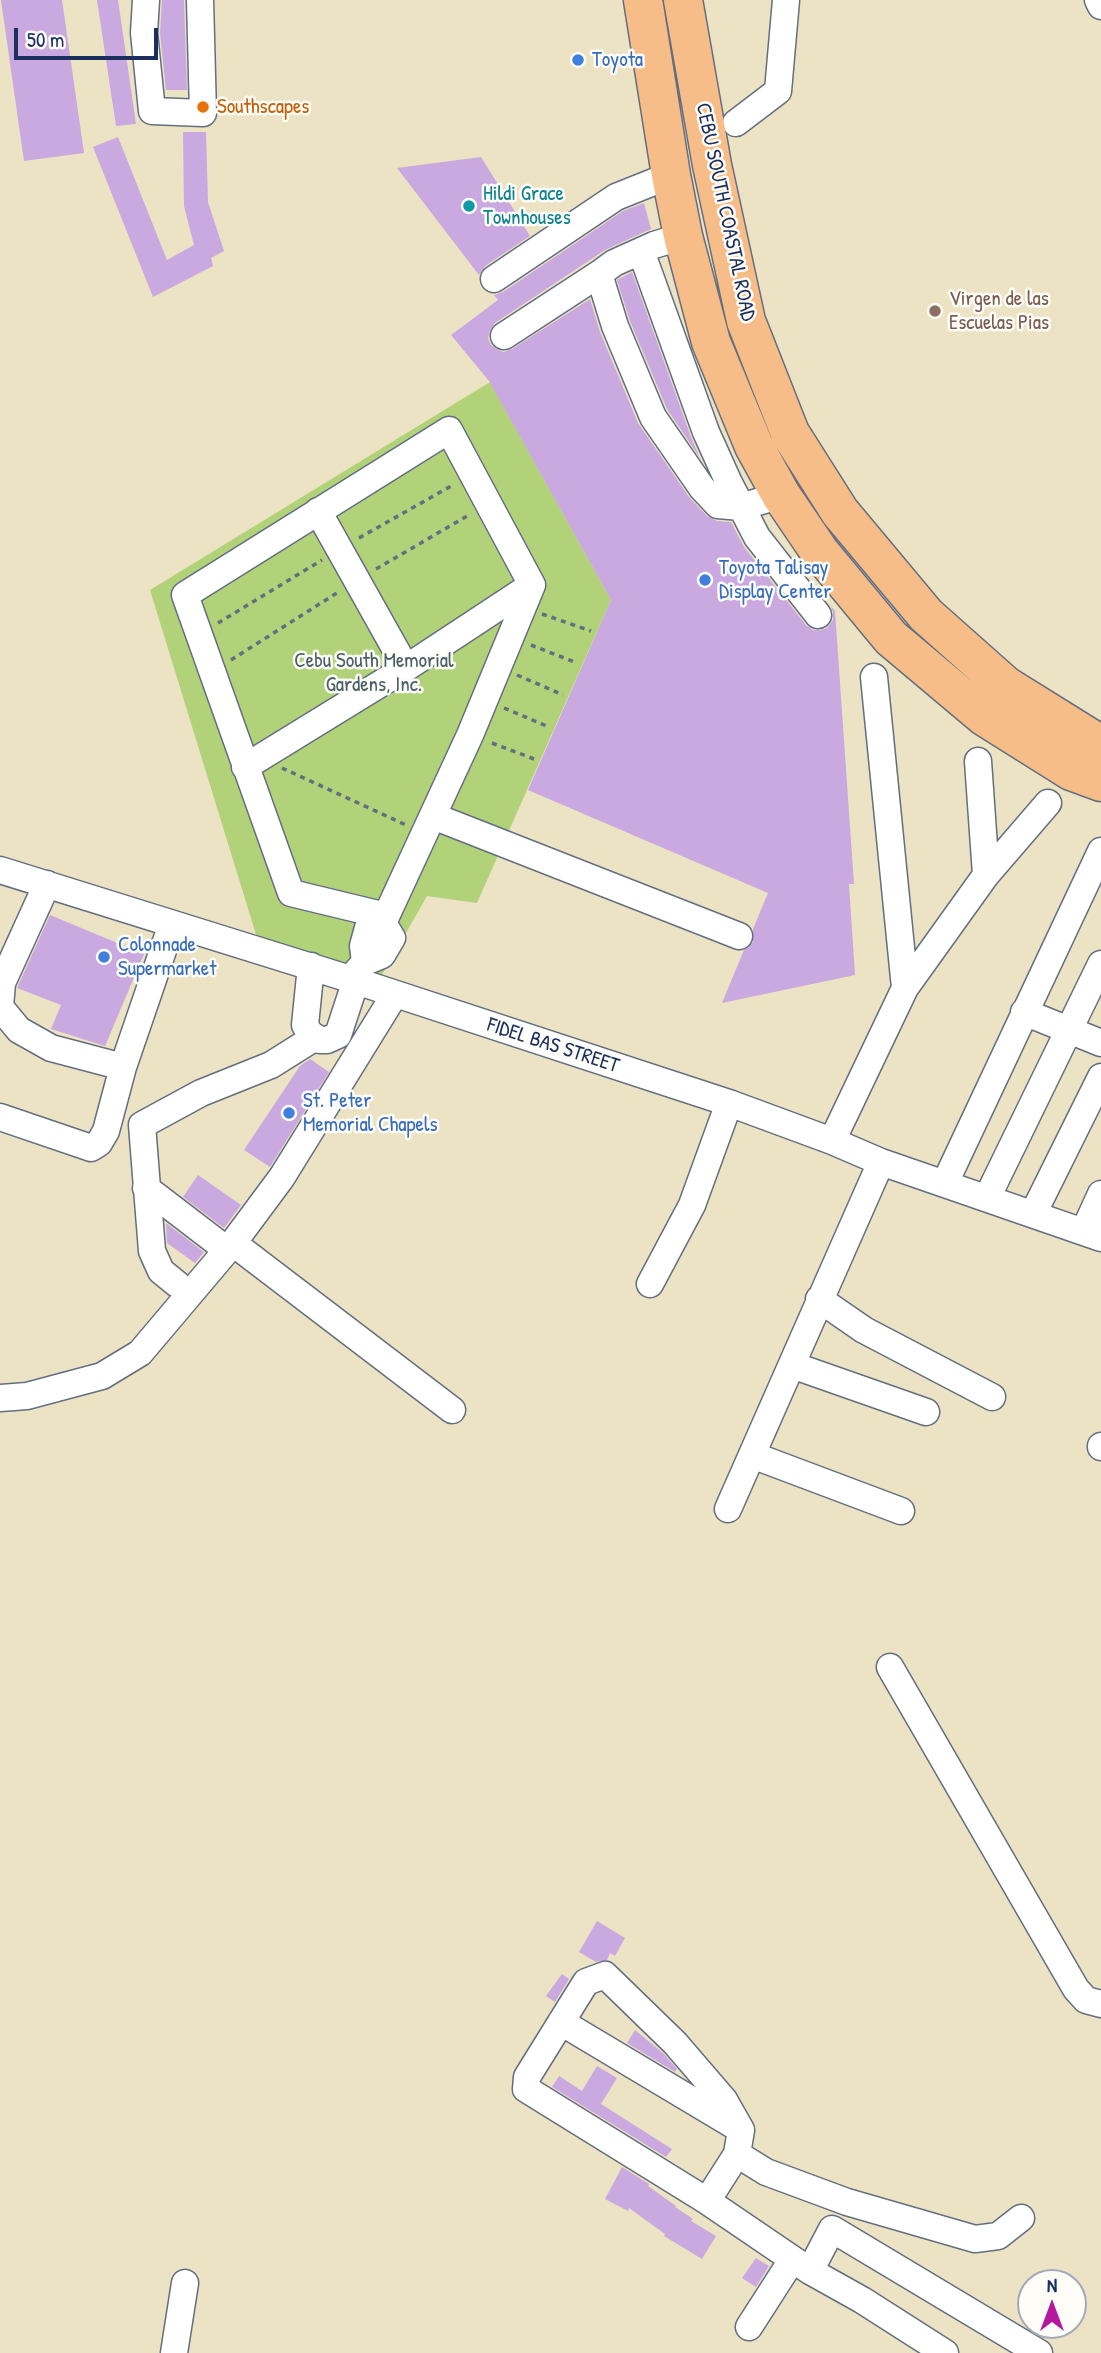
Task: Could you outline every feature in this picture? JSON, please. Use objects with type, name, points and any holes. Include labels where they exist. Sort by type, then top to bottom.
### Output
[{"type":"highway","name":"CEBU SOUTH COASTAL ROAD","points":[[643,0],[683,236],[711,342],[754,446],[781,495],[819,551],[891,638],[985,717],[1071,771],[1101,782]]},
{"type":"highway","name":"CEBU SOUTH COASTAL ROAD","points":[[684,0],[712,165],[746,321],[790,433],[840,512],[926,615],[1006,686],[1101,745]]},
{"type":"street","points":[[146,0],[144,33],[152,111],[203,113],[200,0]]},
{"type":"street","points":[[736,123],[778,91],[786,0]]},
{"type":"street","points":[[1098,0],[1101,6]]},
{"type":"street","points":[[494,279],[617,197],[671,175]]},
{"type":"street","points":[[504,336],[614,263],[683,236]]},
{"type":"street","points":[[641,251],[706,432],[741,507],[757,537],[818,615]]},
{"type":"street","points":[[599,274],[615,326],[653,417],[702,488],[718,505],[741,507],[781,495]]},
{"type":"street","points":[[311,966],[305,1020],[307,1030],[314,1038],[327,1040],[338,1035],[357,974],[382,955],[392,938],[385,919],[486,700],[528,596],[449,429],[186,595],[253,763],[291,893],[385,919]]},
{"type":"street","points":[[318,510],[406,668]]},
{"type":"street","points":[[253,763],[528,596]]},
{"type":"street","points":[[874,677],[905,988]]},
{"type":"street","points":[[978,761],[986,875]]},
{"type":"street","points":[[832,1141],[905,988],[986,875],[1048,803]]},
{"type":"street","points":[[433,816],[739,936]]},
{"type":"street","points":[[945,1183],[1101,851]]},
{"type":"street","name":"FIDEL BAS STREET","points":[[0,870],[311,966],[357,974],[395,994],[729,1103],[881,1162],[1093,1235]]},
{"type":"street","points":[[47,884],[2,983],[0,1007],[19,1030],[51,1048],[123,1067]]},
{"type":"street","points":[[0,1117],[91,1148],[99,1143],[107,1131],[123,1067],[172,924]]},
{"type":"street","points":[[987,1198],[1101,964]]},
{"type":"street","points":[[0,1398],[27,1396],[102,1376],[140,1353],[230,1247],[282,1177],[395,994]]},
{"type":"street","points":[[1024,1012],[1101,1043]]},
{"type":"street","points":[[177,1284],[161,1271],[152,1251],[142,1125],[201,1093],[271,1065],[314,1038]]},
{"type":"street","points":[[1033,1214],[1101,1077]]},
{"type":"street","points":[[650,1284],[692,1205],[729,1103]]},
{"type":"street","points":[[728,1509],[881,1162]]},
{"type":"street","points":[[146,1188],[452,1410]]},
{"type":"street","points":[[1093,1235],[1101,1194]]},
{"type":"street","points":[[819,1300],[864,1330],[992,1397]]},
{"type":"street","points":[[792,1365],[926,1412]]},
{"type":"street","points":[[752,1455],[901,1511]]},
{"type":"street","points":[[890,1667],[1076,1989],[1086,2000],[1101,2004]]},
{"type":"street","points":[[706,2201],[739,2142],[724,2100],[675,2043],[605,1975],[586,1982],[527,2077],[526,2089],[706,2201],[801,2266],[862,2300],[945,2353]]},
{"type":"street","points":[[561,2022],[739,2142],[766,2172],[848,2202],[975,2239],[998,2236],[1021,2218]]},
{"type":"street","points":[[749,2327],[832,2229],[848,2202]]},
{"type":"street","points":[[832,2229],[1039,2353]]},
{"type":"street","points":[[174,2353],[185,2283]]},
{"type":"path","points":[[528,596],[591,631]]},
{"type":"path","points":[[510,637],[577,663]]},
{"type":"path","points":[[500,667],[563,695]]},
{"type":"path","points":[[486,700],[549,727]]},
{"type":"path","points":[[470,735],[534,759]]},
{"type":"path","points":[[253,763],[417,830],[433,816]]},
{"type":"green space","name":"Cebu South Memorial Gardens, Inc.","points":[[490,382],[611,600],[477,903],[427,896],[379,980],[258,941],[150,590]]},
{"type":"building","points":[[1,0],[62,0],[84,153],[24,161]]},
{"type":"building","points":[[97,0],[118,0],[136,124],[116,126]]},
{"type":"building","points":[[162,0],[184,0],[187,90],[166,90],[160,33]]},
{"type":"building","points":[[183,132],[206,132],[208,202],[224,251],[211,258],[213,266],[153,297],[93,147],[118,137],[167,260],[194,245],[184,206]]},
{"type":"building","name":"Hildi Grace Townhouses","points":[[481,157],[530,236],[485,266],[479,275],[397,168]]},
{"type":"building","name":"Toyota Talisay Display Center","points":[[644,203],[651,229],[605,250],[495,323],[488,338],[491,345],[498,350],[504,352],[512,349],[590,299],[600,332],[638,423],[689,497],[707,516],[717,521],[731,522],[744,547],[806,625],[813,630],[827,628],[833,620],[831,606],[835,611],[854,884],[849,884],[855,975],[722,1003],[744,950],[753,942],[753,929],[768,893],[528,790],[611,600],[489,381],[451,335],[498,300],[494,295],[503,292],[623,211]]},
{"type":"building","points":[[632,272],[700,458],[667,409],[630,321],[617,280]]},
{"type":"building","points":[[50,915],[144,954],[105,1046],[51,1029],[61,1005],[17,988]]},
{"type":"building","name":"St. Peter Memorial Chapels","points":[[310,1059],[329,1072],[270,1167],[244,1150],[300,1066]]},
{"type":"building","points":[[198,1175],[241,1205],[224,1228],[183,1197]]},
{"type":"building","points":[[166,1223],[204,1252],[195,1263],[167,1243]]},
{"type":"building","points":[[597,1921],[625,1938],[615,1956],[610,1953],[607,1960],[596,1962],[579,1952]]},
{"type":"building","points":[[562,1974],[569,1979],[555,2002],[546,1996]]},
{"type":"building","points":[[635,2030],[664,2054],[677,2069],[675,2072],[627,2043]]},
{"type":"building","points":[[597,2066],[617,2078],[601,2104],[672,2149],[666,2157],[552,2087],[559,2076],[582,2091]]},
{"type":"building","points":[[622,2167],[649,2184],[648,2186],[693,2219],[691,2221],[716,2236],[702,2259],[664,2236],[665,2234],[629,2208],[628,2211],[605,2199]]},
{"type":"building","points":[[756,2258],[769,2266],[756,2287],[742,2278]]},
{"type":"place","name":"Toyota","points":[[578,60]]},
{"type":"place","name":"Southscapes","points":[[203,107]]},
{"type":"place","name":"Hildi Grace Townhouses","points":[[469,206]]},
{"type":"place","name":"Virgen de las Escuelas Pias","points":[[935,311]]},
{"type":"place","name":"Toyota Talisay Display Center","points":[[705,580]]},
{"type":"place","name":"Colonnade Supermarket","points":[[104,957]]},
{"type":"place","name":"St. Peter Memorial Chapels","points":[[289,1113]]}]
